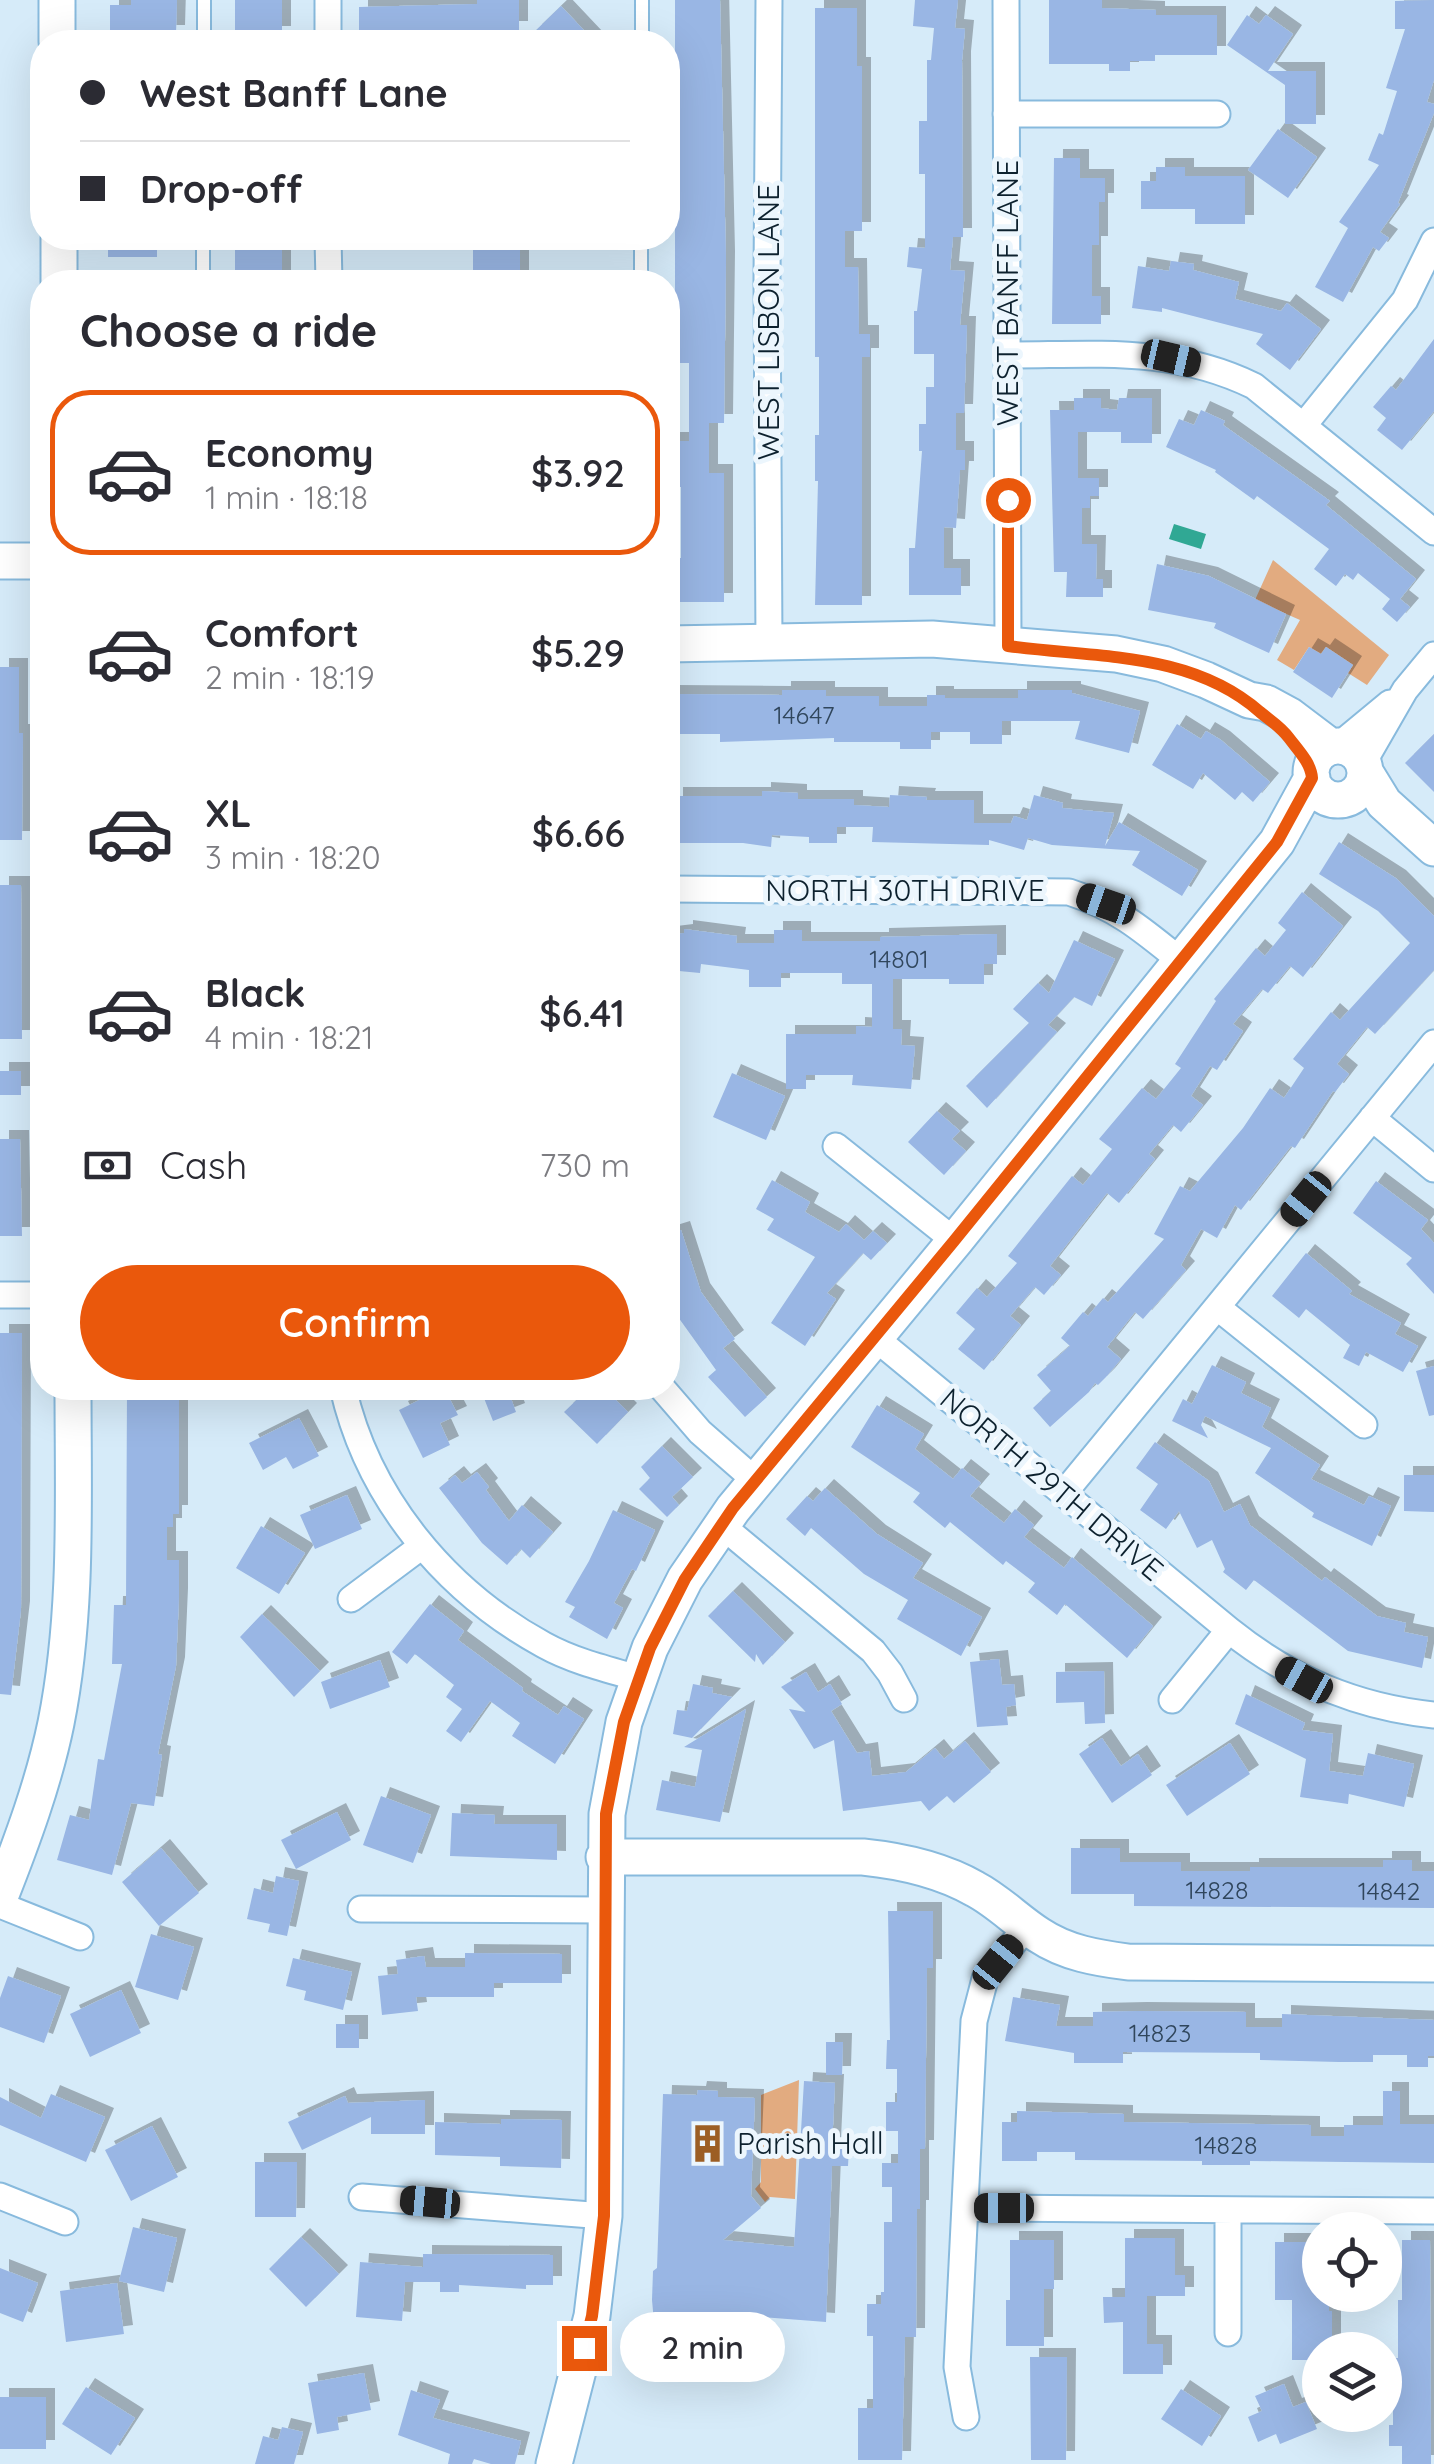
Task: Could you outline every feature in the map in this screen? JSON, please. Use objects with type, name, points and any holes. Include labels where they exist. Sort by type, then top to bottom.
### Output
[{"type":"street","points":[[57,0],[58,30]]},
{"type":"street","points":[[328,0],[328,30]]},
{"type":"street","name":"WEST LISBON LANE","points":[[769,0],[769,644]]},
{"type":"street","name":"WEST BANFF LANE","points":[[1006,0],[1008,646]]},
{"type":"street","points":[[1006,114],[1217,114]]},
{"type":"street","points":[[1304,426],[1405,300],[1434,241]]},
{"type":"street","points":[[1008,355],[1171,358],[1226,372],[1254,386],[1434,532]]},
{"type":"street","points":[[0,560],[30,561]]},
{"type":"street","points":[[680,644],[932,639],[1116,654],[1163,664],[1249,700],[1266,702],[1290,716],[1338,772],[1414,844],[1434,851]]},
{"type":"street","points":[[554,2464],[592,2316],[604,2216],[606,1814],[638,1678],[685,1579],[756,1481],[1277,842],[1301,829],[1338,772],[1434,655]]},
{"type":"street","name":"NORTH 30TH DRIVE","points":[[680,889],[1069,892],[1106,904],[1181,961]]},
{"type":"street","points":[[1064,1493],[1434,1043]]},
{"type":"street","points":[[1372,1118],[1434,1169]]},
{"type":"street","points":[[836,1146],[954,1241]]},
{"type":"street","points":[[0,1295],[30,1295]]},
{"type":"street","points":[[1217,1307],[1364,1425]]},
{"type":"street","name":"NORTH 29TH DRIVE","points":[[874,1338],[1272,1662],[1335,1694],[1375,1706],[1434,1716]]},
{"type":"street","points":[[0,1897],[43,1774],[56,1722],[72,1572],[73,1400]]},
{"type":"street","points":[[346,1400],[364,1454],[395,1510],[422,1546],[470,1594],[510,1624],[571,1658],[638,1678]]},
{"type":"street","points":[[672,1400],[700,1432],[756,1481]]},
{"type":"street","points":[[721,1525],[872,1651],[904,1699]]},
{"type":"street","points":[[351,1600],[422,1546]]},
{"type":"street","points":[[1172,1700],[1228,1630]]},
{"type":"street","points":[[604,1857],[863,1856],[892,1860],[920,1866],[979,1890],[1027,1926],[1064,1948],[1091,1958],[1128,1962],[1434,1964]]},
{"type":"street","points":[[0,1905],[80,1937]]},
{"type":"street","points":[[361,1910],[604,1910]]},
{"type":"street","points":[[966,2418],[957,2367],[974,2021],[985,1979],[1027,1926]]},
{"type":"street","points":[[0,2196],[65,2222]]},
{"type":"street","points":[[362,2197],[604,2216]]},
{"type":"street","points":[[965,2208],[1434,2210]]},
{"type":"street","points":[[1228,2210],[1228,2333]]},
{"type":"lane","points":[[204,0],[204,30]]},
{"type":"lane","points":[[642,0],[642,30]]},
{"type":"shaded area","points":[[1174,524],[1206,534],[1201,549],[1169,539]]},
{"type":"shaded area","points":[[1273,560],[1389,655],[1367,685],[1348,673],[1353,665],[1326,647],[1321,654],[1309,647],[1294,670],[1277,660],[1300,620],[1255,600]]},
{"type":"shaded area","points":[[799,2080],[795,2199],[770,2197],[765,2202],[755,2189],[761,2182],[761,2095]]},
{"type":"building","points":[[131,0],[177,0],[176,30],[110,30],[110,5],[131,5]]},
{"type":"building","points":[[235,0],[282,0],[282,30],[235,30]]},
{"type":"building","points":[[477,0],[519,0],[519,30],[359,30],[359,7],[477,4]]},
{"type":"building","points":[[675,0],[720,0],[726,260],[724,423],[709,423],[709,473],[724,473],[724,602],[680,602],[680,441],[689,441],[689,363],[680,363],[680,270],[675,270],[675,250],[680,250],[680,30],[675,30]]},
{"type":"building","points":[[915,0],[958,0],[955,28],[965,29],[963,237],[953,237],[950,270],[965,271],[960,325],[967,325],[964,413],[956,413],[956,450],[965,450],[965,470],[960,470],[956,528],[944,527],[944,568],[961,568],[961,595],[909,595],[909,548],[915,548],[922,451],[919,424],[926,424],[926,387],[934,387],[934,354],[914,354],[914,311],[922,269],[907,267],[909,247],[925,248],[925,174],[919,174],[919,121],[927,121],[927,60],[931,60],[934,28],[913,26]]},
{"type":"building","points":[[1049,0],[1102,0],[1102,8],[1156,10],[1156,15],[1217,15],[1217,55],[1155,55],[1155,61],[1130,61],[1130,71],[1109,71],[1109,64],[1049,64]]},
{"type":"building","points":[[1434,0],[1434,80],[1427,102],[1434,104],[1434,113],[1400,204],[1380,232],[1389,238],[1379,251],[1373,247],[1343,302],[1315,287],[1348,228],[1339,222],[1379,165],[1368,160],[1379,133],[1383,135],[1397,91],[1386,88],[1405,29],[1395,29],[1395,1]]},
{"type":"building","points":[[561,6],[584,30],[536,30]]},
{"type":"building","points":[[815,8],[857,8],[857,66],[862,66],[862,231],[845,231],[845,267],[858,267],[859,334],[870,334],[870,357],[862,357],[862,605],[815,605],[819,357],[815,357]]},
{"type":"building","points":[[1247,15],[1259,24],[1266,15],[1293,34],[1268,71],[1316,71],[1316,124],[1285,124],[1285,85],[1227,45]]},
{"type":"building","points":[[1278,129],[1317,157],[1288,198],[1248,170]]},
{"type":"building","points":[[1054,158],[1080,158],[1080,178],[1105,178],[1105,202],[1099,202],[1099,245],[1092,245],[1092,296],[1101,296],[1101,324],[1052,324]]},
{"type":"building","points":[[1156,167],[1185,167],[1185,176],[1245,176],[1245,224],[1195,224],[1195,209],[1141,209],[1141,181],[1156,181]]},
{"type":"building","points":[[108,250],[157,250],[157,257],[108,257]]},
{"type":"building","points":[[235,250],[282,250],[282,270],[235,270]]},
{"type":"building","points":[[473,250],[520,250],[520,270],[473,270]]},
{"type":"building","points":[[1171,261],[1194,264],[1193,270],[1239,282],[1235,299],[1281,311],[1287,303],[1321,329],[1290,370],[1256,344],[1263,334],[1162,308],[1162,312],[1132,308],[1138,266],[1169,271]]},
{"type":"building","points":[[1434,339],[1434,411],[1402,450],[1377,430],[1386,418],[1373,407],[1391,386],[1396,390]]},
{"type":"building","points":[[1074,398],[1101,398],[1101,408],[1117,410],[1119,398],[1152,398],[1152,443],[1121,443],[1121,432],[1078,432],[1078,478],[1099,478],[1099,496],[1090,496],[1090,508],[1082,508],[1082,544],[1097,544],[1096,579],[1103,579],[1103,597],[1066,597],[1067,572],[1054,572],[1050,410],[1074,410]]},
{"type":"building","points":[[1201,410],[1225,421],[1223,425],[1330,501],[1326,505],[1416,579],[1400,599],[1410,607],[1397,622],[1382,609],[1390,599],[1358,573],[1353,580],[1345,574],[1336,586],[1314,569],[1329,549],[1216,470],[1166,447],[1179,419],[1194,425]]},
{"type":"building","points":[[1157,564],[1209,576],[1286,614],[1269,653],[1214,628],[1216,623],[1148,610]]},
{"type":"building","points":[[1309,647],[1321,654],[1326,647],[1353,665],[1332,698],[1293,672]]},
{"type":"building","points":[[0,667],[19,667],[22,840],[0,840]]},
{"type":"building","points":[[782,690],[826,690],[826,696],[879,696],[879,706],[927,706],[927,695],[1018,698],[1018,690],[1072,690],[1140,711],[1129,753],[1075,739],[1080,721],[1002,721],[1002,744],[970,744],[970,732],[931,732],[931,749],[900,749],[900,742],[834,742],[834,738],[720,742],[720,734],[680,734],[680,694],[782,695]]},
{"type":"building","points":[[1177,724],[1201,739],[1206,731],[1221,740],[1270,782],[1253,802],[1242,792],[1235,800],[1203,773],[1193,789],[1152,765]]},
{"type":"building","points":[[1434,734],[1434,792],[1405,763]]},
{"type":"building","points":[[762,791],[798,793],[798,799],[854,799],[854,805],[889,807],[890,795],[974,800],[974,823],[1011,823],[1014,816],[1027,820],[1034,795],[1063,803],[1062,808],[1114,813],[1105,846],[1119,822],[1198,870],[1182,896],[1132,865],[1140,851],[1052,845],[1028,838],[1024,850],[989,840],[989,845],[872,842],[873,827],[837,827],[837,843],[809,843],[809,837],[772,835],[771,847],[680,843],[680,796],[762,796]]},
{"type":"building","points":[[1339,842],[1397,879],[1434,916],[1434,970],[1375,1034],[1367,1027],[1337,1064],[1349,1074],[1295,1148],[1291,1146],[1241,1210],[1235,1205],[1217,1238],[1201,1229],[1181,1265],[1186,1270],[1143,1319],[1135,1312],[1107,1347],[1121,1359],[1050,1427],[1033,1408],[1051,1391],[1037,1375],[1070,1346],[1061,1338],[1083,1312],[1088,1316],[1103,1298],[1108,1302],[1164,1239],[1154,1234],[1180,1186],[1190,1191],[1243,1128],[1270,1088],[1284,1098],[1304,1068],[1293,1059],[1331,1012],[1340,1020],[1410,943],[1378,911],[1319,874]]},
{"type":"building","points":[[0,885],[21,885],[22,1039],[0,1039]]},
{"type":"building","points":[[1302,892],[1343,926],[1303,977],[1290,966],[1268,993],[1262,989],[1233,1024],[1243,1031],[1217,1070],[1210,1066],[1191,1096],[1203,1105],[1181,1132],[1173,1125],[1149,1154],[1155,1159],[1119,1203],[1107,1193],[1050,1266],[1061,1275],[1044,1295],[1035,1287],[1010,1316],[1021,1325],[984,1370],[958,1349],[975,1329],[956,1313],[977,1288],[987,1297],[1017,1263],[1008,1256],[1072,1176],[1083,1185],[1112,1149],[1099,1139],[1142,1088],[1156,1099],[1181,1068],[1175,1064],[1214,999],[1256,948],[1265,956],[1286,930],[1278,923]]},
{"type":"building","points":[[684,929],[737,936],[736,943],[774,943],[774,930],[802,930],[802,941],[997,934],[997,964],[984,964],[984,984],[949,984],[949,979],[893,979],[893,1029],[902,1029],[901,1045],[915,1046],[911,1089],[852,1085],[853,1075],[806,1075],[806,1089],[786,1089],[786,1034],[856,1034],[856,1026],[872,1027],[872,984],[842,984],[842,973],[781,973],[781,987],[749,987],[749,970],[701,964],[700,973],[680,971],[680,934]]},
{"type":"building","points":[[1074,940],[1115,959],[1092,1006],[1074,997],[1048,1025],[1057,1032],[987,1108],[966,1086],[1029,1023],[1013,1009],[1038,983],[1049,993]]},
{"type":"building","points":[[0,1071],[21,1071],[21,1095],[0,1095]]},
{"type":"building","points":[[732,1073],[785,1096],[766,1140],[713,1117]]},
{"type":"building","points":[[937,1111],[960,1131],[952,1139],[966,1151],[944,1175],[908,1142]]},
{"type":"building","points":[[0,1139],[20,1139],[22,1236],[0,1236]]},
{"type":"building","points":[[772,1180],[810,1202],[805,1212],[839,1232],[846,1224],[864,1240],[873,1231],[887,1243],[871,1260],[863,1253],[827,1293],[836,1299],[805,1346],[771,1323],[815,1257],[767,1230],[774,1219],[756,1209]]},
{"type":"building","points":[[1376,1181],[1428,1220],[1421,1229],[1434,1243],[1434,1294],[1406,1264],[1412,1258],[1353,1213]]},
{"type":"building","points":[[680,1230],[701,1292],[735,1339],[723,1348],[767,1397],[745,1417],[708,1377],[716,1370],[680,1320]]},
{"type":"building","points":[[1306,1253],[1352,1291],[1349,1294],[1401,1323],[1395,1334],[1418,1346],[1403,1372],[1366,1352],[1359,1366],[1343,1358],[1350,1345],[1306,1309],[1299,1318],[1272,1296]]},
{"type":"building","points":[[0,1333],[22,1333],[21,1610],[11,1695],[0,1694]]},
{"type":"building","points":[[1212,1365],[1246,1382],[1241,1393],[1271,1408],[1262,1427],[1320,1465],[1311,1479],[1364,1505],[1369,1496],[1391,1506],[1372,1546],[1312,1517],[1314,1513],[1255,1473],[1271,1448],[1205,1416],[1201,1425],[1208,1438],[1172,1421],[1183,1399],[1192,1404]]},
{"type":"building","points":[[1434,1366],[1434,1415],[1429,1416],[1416,1371]]},
{"type":"building","points":[[127,1400],[179,1400],[179,1514],[173,1514],[173,1527],[167,1527],[167,1560],[179,1560],[176,1666],[158,1754],[162,1755],[154,1806],[131,1803],[112,1875],[57,1860],[70,1815],[89,1820],[98,1759],[104,1760],[122,1664],[112,1664],[114,1605],[126,1605]]},
{"type":"building","points":[[419,1400],[450,1400],[458,1415],[440,1423],[450,1445],[423,1458],[399,1410]]},
{"type":"building","points":[[485,1400],[512,1400],[516,1412],[493,1421]]},
{"type":"building","points":[[576,1400],[616,1400],[628,1412],[597,1444],[564,1412]]},
{"type":"building","points":[[877,1405],[924,1434],[915,1449],[953,1479],[962,1468],[981,1483],[970,1496],[1004,1523],[1015,1509],[1034,1525],[1024,1537],[1064,1568],[1072,1557],[1153,1626],[1127,1658],[1065,1604],[1057,1615],[1028,1592],[1035,1583],[1006,1561],[1003,1565],[950,1522],[945,1528],[913,1502],[920,1493],[851,1447]]},
{"type":"building","points":[[299,1418],[319,1456],[293,1469],[286,1457],[263,1470],[249,1443]]},
{"type":"building","points":[[1155,1442],[1209,1481],[1224,1512],[1240,1504],[1250,1525],[1322,1581],[1325,1577],[1377,1616],[1406,1623],[1404,1632],[1428,1637],[1422,1668],[1348,1651],[1254,1580],[1246,1590],[1223,1572],[1212,1540],[1197,1548],[1179,1511],[1166,1529],[1140,1510],[1158,1484],[1136,1468]]},
{"type":"building","points":[[662,1446],[693,1477],[672,1497],[679,1505],[667,1517],[639,1489],[650,1478],[641,1467]]},
{"type":"building","points":[[477,1472],[509,1521],[522,1505],[553,1532],[530,1558],[521,1549],[507,1565],[482,1543],[439,1488],[455,1475],[462,1483]]},
{"type":"building","points":[[1404,1475],[1434,1475],[1434,1512],[1404,1511]]},
{"type":"building","points":[[825,1488],[877,1534],[923,1563],[913,1578],[982,1617],[961,1656],[897,1619],[908,1600],[864,1574],[811,1528],[805,1536],[786,1519],[807,1496],[813,1501]]},
{"type":"building","points":[[347,1495],[362,1529],[315,1549],[300,1515]]},
{"type":"building","points":[[613,1510],[655,1530],[636,1571],[632,1569],[614,1603],[623,1608],[607,1639],[569,1617],[575,1607],[565,1602]]},
{"type":"building","points":[[261,1526],[305,1553],[279,1594],[236,1568]]},
{"type":"building","points":[[733,1591],[785,1642],[763,1665],[756,1654],[755,1662],[708,1616]]},
{"type":"building","points":[[430,1604],[464,1631],[458,1640],[522,1691],[558,1715],[564,1706],[584,1719],[555,1764],[512,1736],[520,1723],[490,1701],[461,1742],[446,1731],[462,1709],[446,1697],[454,1685],[415,1654],[407,1664],[392,1652]]},
{"type":"building","points":[[262,1614],[320,1671],[294,1697],[240,1637]]},
{"type":"building","points":[[999,1659],[1002,1685],[1014,1684],[1016,1705],[1006,1707],[1008,1725],[977,1727],[970,1662]]},
{"type":"building","points":[[380,1660],[390,1687],[330,1709],[321,1682]]},
{"type":"building","points":[[1104,1671],[1105,1723],[1085,1724],[1084,1702],[1056,1703],[1056,1672]]},
{"type":"building","points":[[806,1672],[818,1692],[830,1684],[842,1704],[831,1711],[857,1753],[869,1751],[872,1776],[906,1772],[935,1748],[944,1759],[965,1741],[991,1772],[954,1803],[947,1796],[929,1811],[921,1801],[843,1811],[834,1740],[814,1749],[789,1709],[806,1712],[781,1687]]},
{"type":"building","points":[[693,1684],[732,1697],[692,1738],[673,1734],[677,1710],[687,1711]]},
{"type":"building","points":[[1246,1694],[1305,1723],[1302,1730],[1333,1734],[1329,1771],[1363,1776],[1368,1753],[1414,1764],[1404,1807],[1349,1794],[1348,1804],[1300,1797],[1306,1759],[1235,1724]]},
{"type":"building","points":[[746,1709],[720,1822],[656,1810],[662,1780],[695,1787],[702,1750],[684,1747]]},
{"type":"building","points":[[1102,1738],[1121,1766],[1138,1754],[1152,1775],[1112,1803],[1079,1754]]},
{"type":"building","points":[[1230,1743],[1250,1774],[1187,1816],[1166,1785]]},
{"type":"building","points":[[381,1796],[431,1815],[413,1863],[363,1845]]},
{"type":"building","points":[[337,1812],[351,1840],[296,1869],[281,1840]]},
{"type":"building","points":[[452,1813],[495,1815],[494,1824],[557,1824],[557,1860],[450,1856]]},
{"type":"building","points":[[161,1848],[199,1893],[159,1926],[122,1882]]},
{"type":"building","points":[[1071,1848],[1120,1848],[1120,1862],[1181,1862],[1181,1871],[1383,1867],[1383,1860],[1412,1860],[1412,1871],[1434,1871],[1434,1908],[1134,1906],[1134,1894],[1071,1894]]},
{"type":"building","points":[[276,1876],[299,1881],[287,1936],[268,1932],[270,1924],[247,1919],[254,1888],[273,1893]]},
{"type":"building","points":[[888,1911],[933,1911],[933,1968],[927,1968],[925,2149],[920,2149],[917,2209],[916,2337],[905,2337],[902,2460],[858,2460],[858,2408],[873,2408],[873,2336],[867,2336],[867,2304],[881,2304],[884,2222],[892,2222],[892,2187],[882,2187],[882,2163],[898,2163],[898,2131],[886,2131],[886,2102],[897,2102],[897,2069],[886,2069],[890,2040]]},
{"type":"building","points":[[151,1934],[194,1947],[178,2000],[135,1987]]},
{"type":"building","points":[[465,1953],[562,1954],[562,1983],[494,1983],[494,1997],[416,1997],[418,2011],[382,2015],[378,1976],[398,1974],[396,1960],[424,1956],[426,1967],[465,1967]]},
{"type":"building","points":[[293,1958],[352,1972],[343,2010],[304,2000],[306,1991],[286,1986]]},
{"type":"building","points":[[8,1976],[61,1996],[44,2043],[0,2027],[0,1998]]},
{"type":"building","points":[[121,1990],[141,2033],[90,2057],[70,2014]]},
{"type":"building","points":[[1013,1997],[1060,2005],[1056,2026],[1093,2026],[1093,2012],[1138,2011],[1246,2012],[1246,2027],[1282,2027],[1282,2014],[1434,2020],[1434,2056],[1428,2056],[1428,2067],[1407,2067],[1407,2055],[1373,2055],[1373,2062],[1339,2062],[1260,2060],[1260,2053],[1123,2052],[1123,2063],[1074,2063],[1074,2053],[1005,2041]]},
{"type":"building","points":[[336,2024],[359,2024],[359,2048],[336,2048]]},
{"type":"building","points":[[826,2042],[843,2042],[842,2075],[826,2075]]},
{"type":"building","points":[[804,2081],[835,2083],[832,2147],[849,2148],[848,2166],[832,2166],[826,2322],[724,2314],[723,2327],[674,2327],[672,2323],[654,2322],[653,2271],[657,2268],[663,2094],[697,2095],[698,2090],[718,2091],[718,2097],[755,2098],[751,2196],[761,2208],[723,2240],[794,2247]]},
{"type":"building","points":[[1383,2091],[1400,2091],[1400,2124],[1434,2124],[1434,2163],[1250,2161],[1250,2165],[1202,2165],[1202,2161],[1075,2160],[1075,2152],[1037,2152],[1037,2161],[1002,2161],[1002,2122],[1017,2122],[1017,2111],[1124,2114],[1124,2122],[1311,2125],[1311,2136],[1344,2136],[1344,2125],[1383,2125]]},
{"type":"building","points":[[51,2094],[105,2117],[86,2162],[0,2125],[0,2097],[41,2118]]},
{"type":"building","points":[[345,2096],[348,2103],[425,2100],[425,2134],[371,2134],[371,2117],[302,2150],[288,2122]]},
{"type":"building","points":[[501,2119],[562,2120],[561,2168],[500,2166],[500,2157],[435,2155],[435,2122],[501,2124]]},
{"type":"building","points":[[152,2126],[178,2177],[131,2201],[105,2150]]},
{"type":"building","points":[[255,2162],[297,2162],[296,2217],[255,2217]]},
{"type":"building","points":[[133,2227],[177,2238],[164,2292],[119,2281]]},
{"type":"building","points":[[301,2237],[339,2274],[306,2307],[269,2269]]},
{"type":"building","points":[[1125,2238],[1175,2238],[1175,2275],[1185,2275],[1185,2296],[1147,2296],[1147,2344],[1163,2344],[1163,2374],[1123,2374],[1123,2322],[1104,2323],[1103,2297],[1125,2297]]},
{"type":"building","points":[[1010,2240],[1054,2240],[1054,2289],[1044,2289],[1044,2346],[1006,2346]]},
{"type":"building","points":[[1402,2240],[1430,2240],[1431,2464],[1402,2464],[1402,2446],[1389,2446],[1389,2432],[1402,2432],[1402,2332],[1398,2332],[1398,2312],[1402,2312]]},
{"type":"building","points":[[1275,2242],[1302,2242],[1302,2312],[1332,2312],[1332,2332],[1302,2332],[1302,2360],[1292,2360],[1292,2300],[1275,2300]]},
{"type":"building","points":[[423,2254],[553,2255],[553,2285],[526,2285],[526,2289],[459,2285],[459,2292],[440,2292],[440,2282],[405,2282],[402,2321],[356,2317],[360,2262],[423,2267]]},
{"type":"building","points":[[0,2268],[38,2283],[23,2322],[0,2313]]},
{"type":"building","points":[[117,2283],[124,2334],[66,2342],[60,2291]]},
{"type":"building","points":[[1030,2357],[1067,2357],[1066,2460],[1031,2460]]},
{"type":"building","points":[[364,2373],[371,2410],[337,2417],[339,2430],[317,2434],[308,2383]]},
{"type":"building","points":[[1284,2384],[1293,2407],[1302,2404],[1302,2432],[1310,2432],[1280,2444],[1276,2434],[1258,2442],[1248,2417],[1262,2411],[1255,2396]]},
{"type":"building","points":[[86,2387],[135,2418],[111,2455],[62,2424]]},
{"type":"building","points":[[1181,2389],[1221,2416],[1202,2446],[1161,2419]]},
{"type":"building","points":[[411,2390],[440,2400],[433,2418],[521,2441],[515,2464],[474,2459],[472,2464],[448,2464],[450,2454],[398,2435]]},
{"type":"building","points":[[0,2397],[46,2397],[46,2449],[0,2449]]},
{"type":"building","points":[[282,2427],[303,2432],[294,2464],[255,2464],[263,2436],[278,2440]]},
{"type":"place","name":"Parish Hall","points":[[707,2143]]},
{"type":"route","points":[[584,2348],[592,2316],[604,2216],[606,1814],[624,1722],[650,1648],[685,1579],[733,1508],[1277,842],[1312,778],[1312,769],[1281,727],[1249,700],[1206,680],[1163,664],[1116,654],[1008,646],[1008,500]]}]
